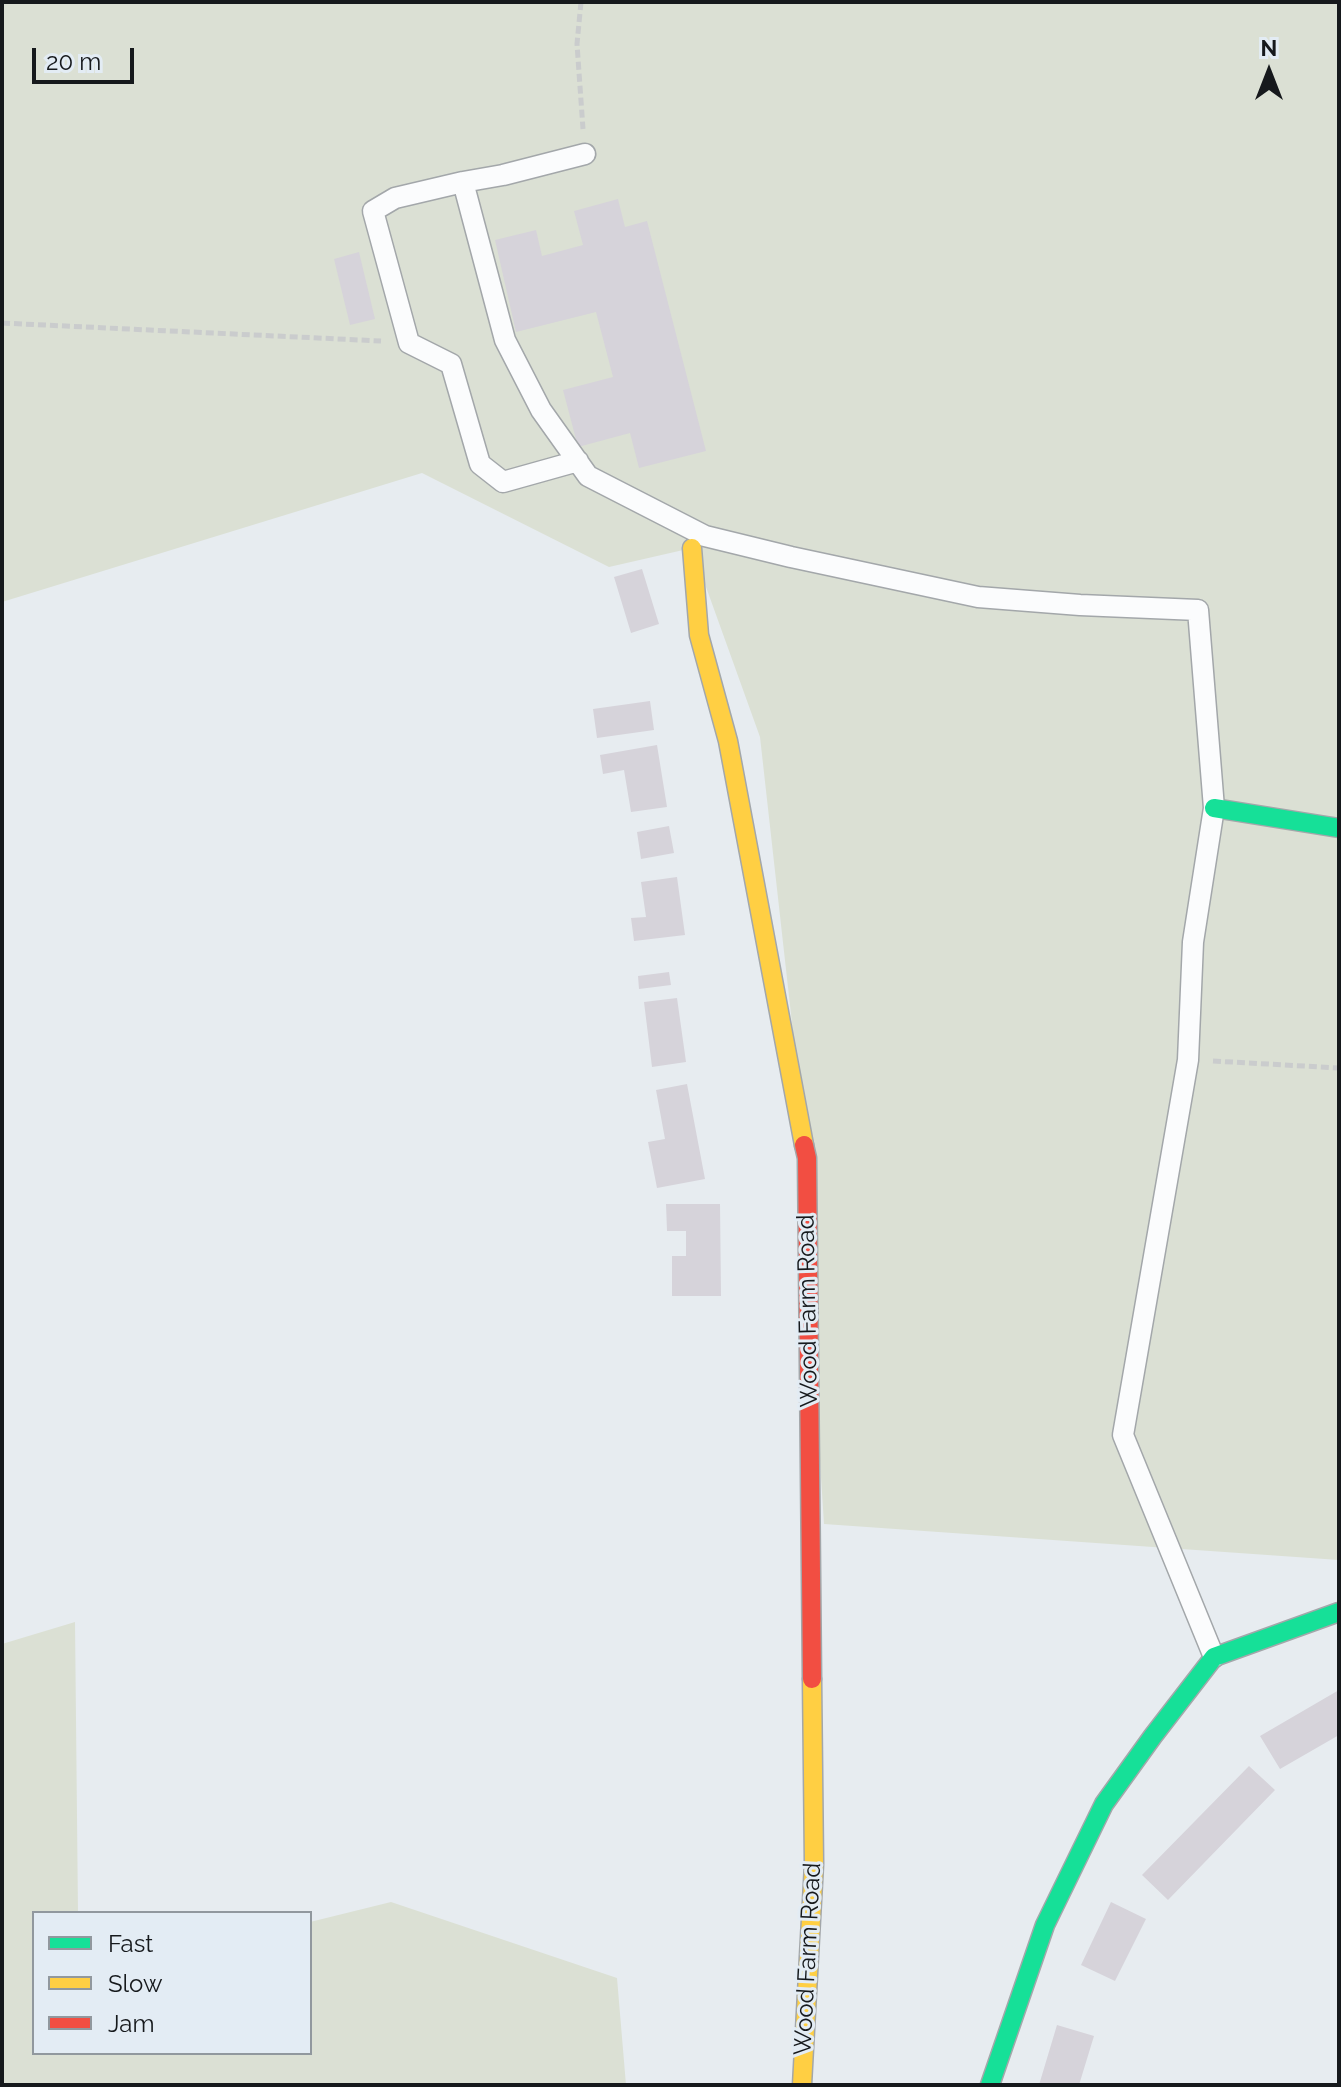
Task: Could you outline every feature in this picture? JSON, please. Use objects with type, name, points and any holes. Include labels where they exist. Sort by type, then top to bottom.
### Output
[{"type":"street","name":"Wood Farm Road","points":[[698,542],[699,635],[728,741],[807,1158],[814,1864],[802,2085]]},
{"type":"street","points":[[1214,808],[1339,828]]},
{"type":"street","points":[[990,2085],[1045,1925],[1104,1804],[1214,1657],[1339,1612]]},
{"type":"lane","points":[[578,461],[503,482],[480,464],[451,364],[409,343],[373,211],[395,198],[585,154]]},
{"type":"lane","points":[[463,182],[505,340],[541,410],[588,476],[698,542],[978,597],[1198,610],[1214,808],[1193,942],[1188,1060],[1123,1435],[1214,1657]]},
{"type":"path","points":[[581,2],[577,44],[585,154]]},
{"type":"path","points":[[2,323],[409,343]]},
{"type":"path","points":[[1188,1060],[1339,1068]]},
{"type":"shaded area","points":[[2,2],[1339,2],[1339,1560],[824,1524],[792,1023],[760,737],[692,548],[609,567],[422,473],[2,602]]},
{"type":"shaded area","points":[[75,1622],[78,1911],[32,1911],[32,2055],[312,2055],[312,1922],[391,1902],[617,1978],[626,2085],[2,2085],[2,1644]]},
{"type":"building","points":[[618,199],[625,227],[647,221],[706,451],[639,468],[630,433],[578,447],[563,390],[613,377],[596,312],[516,332],[495,240],[536,230],[542,256],[583,245],[574,211]]},
{"type":"building","points":[[359,252],[375,319],[350,325],[334,259]]},
{"type":"building","points":[[642,569],[659,624],[631,633],[614,577]]},
{"type":"building","points":[[650,701],[654,730],[597,738],[593,709]]},
{"type":"building","points":[[657,745],[667,807],[631,812],[624,770],[603,774],[600,755]]},
{"type":"building","points":[[669,826],[674,853],[641,859],[637,832]]},
{"type":"building","points":[[677,877],[685,935],[634,941],[631,918],[646,917],[641,882]]},
{"type":"building","points":[[669,972],[671,985],[639,989],[638,976]]},
{"type":"building","points":[[677,998],[686,1062],[652,1067],[644,1002]]},
{"type":"building","points":[[687,1084],[705,1179],[657,1188],[648,1142],[665,1139],[656,1090]]},
{"type":"building","points":[[666,1204],[720,1204],[721,1296],[672,1296],[672,1256],[686,1256],[686,1231],[667,1231]]},
{"type":"building","points":[[1339,1690],[1339,1735],[1280,1769],[1260,1736]]},
{"type":"building","points":[[1249,1766],[1275,1790],[1168,1900],[1142,1875]]},
{"type":"building","points":[[1111,1902],[1146,1919],[1115,1981],[1081,1965]]},
{"type":"building","points":[[1057,2025],[1094,2036],[1079,2085],[1039,2085]]},
{"type":"traffic: fast","points":[[1214,808],[1339,828]]},
{"type":"traffic: fast","points":[[990,2085],[1045,1925],[1104,1804],[1153,1736],[1214,1657],[1339,1612]]},
{"type":"traffic: slow","points":[[692,548],[699,635],[728,741],[804,1145]]},
{"type":"traffic: slow","points":[[802,2085],[814,1864],[812,1679]]},
{"type":"traffic: jam","points":[[804,1145],[807,1158],[812,1679]]}]
